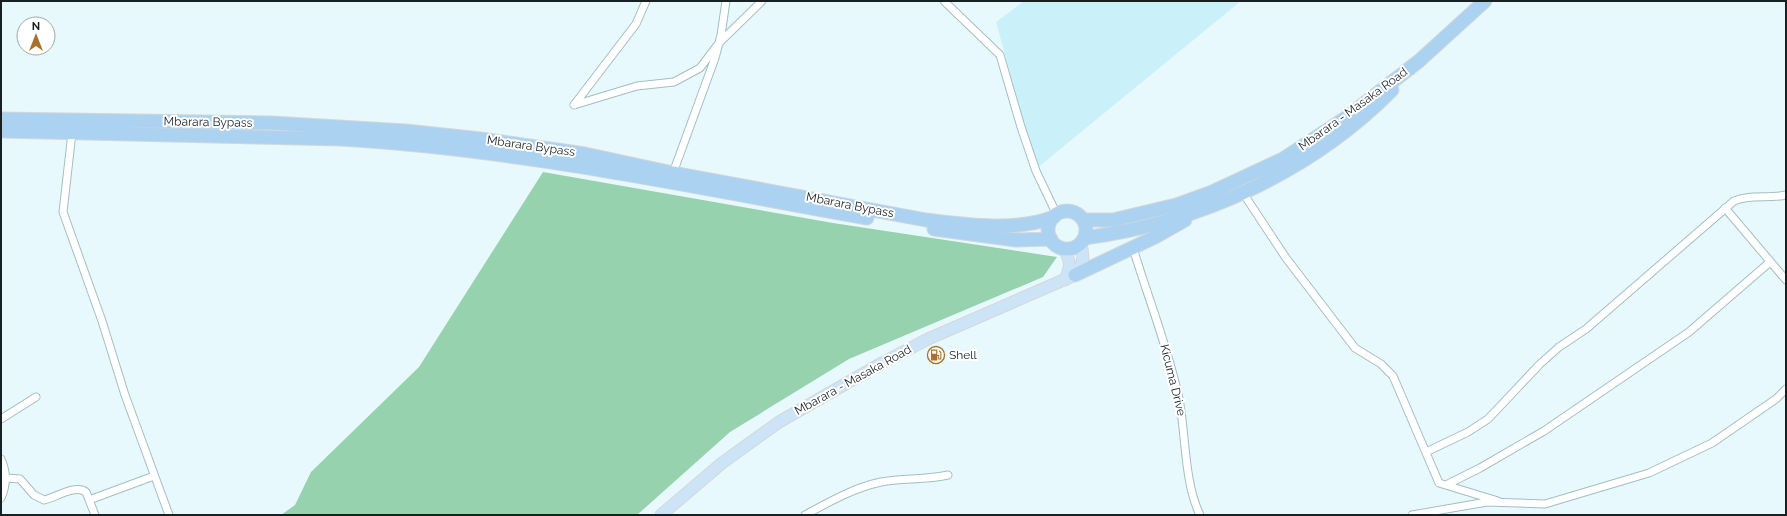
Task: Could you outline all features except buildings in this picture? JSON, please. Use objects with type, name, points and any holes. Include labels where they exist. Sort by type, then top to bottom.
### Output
[{"type":"highway","name":"Mbarara - Masaka Road","points":[[1153,231],[1243,193],[1317,153],[1346,132],[1372,110],[1419,61],[1485,1]]},
{"type":"highway","name":"Mbarara - Masaka Road","points":[[1083,220],[1113,220],[1142,214],[1212,192],[1262,170],[1283,160],[1347,117],[1419,61]]},
{"type":"highway","name":"Mbarara Bypass","points":[[1,119],[272,123],[406,131],[481,139],[585,154],[673,173],[764,188],[882,212],[958,224],[1007,225],[1041,222],[1056,216]]},
{"type":"highway","name":"Mbarara Bypass","points":[[1,131],[340,139],[389,142],[488,152],[575,165],[962,234],[1016,240],[1051,239]]},
{"type":"highway","points":[[1082,241],[1086,229],[1083,220],[1072,212],[1063,212],[1056,216],[1049,228],[1051,239],[1055,245],[1064,249],[1073,248],[1082,241],[1114,234],[1153,231]]},
{"type":"highway","points":[[1070,278],[1133,248],[1153,231]]},
{"type":"main road","points":[[1070,278],[1083,265],[1084,254],[1082,241]]},
{"type":"main road","points":[[1064,249],[1070,261],[1070,278]]},
{"type":"main road","name":"Mbarara - Masaka Road","points":[[661,515],[722,463],[779,422],[882,363],[928,340],[1070,278]]},
{"type":"street","points":[[646,1],[636,24],[574,105],[637,86],[674,82],[700,68],[719,43],[762,1]]},
{"type":"street","points":[[673,173],[719,43],[726,1]]},
{"type":"street","points":[[944,1],[1000,55],[1031,157],[1056,216]]},
{"type":"street","points":[[72,133],[63,212],[102,321],[125,395],[169,515]]},
{"type":"street","points":[[1243,193],[1286,258],[1355,348],[1381,364],[1393,376],[1426,452],[1435,477],[1439,483],[1446,486],[1498,501],[1545,504],[1649,473],[1712,443],[1776,399],[1786,390]]},
{"type":"street","points":[[1426,452],[1468,432],[1488,419],[1540,364],[1559,348],[1586,329],[1734,200],[1742,198],[1767,198],[1786,195]]},
{"type":"street","points":[[1725,208],[1786,280]]},
{"type":"street","name":"Kicuma Drive","points":[[1133,248],[1165,345],[1178,397],[1186,444],[1189,474],[1200,515]]},
{"type":"street","points":[[1446,486],[1544,431],[1689,332],[1770,262]]},
{"type":"street","points":[[1,419],[36,397]]},
{"type":"street","points":[[1,459],[6,478],[5,489],[1,498]]},
{"type":"street","points":[[805,515],[851,491],[881,482],[934,478],[948,475]]},
{"type":"street","points":[[89,500],[154,476]]},
{"type":"street","points":[[6,478],[20,479],[34,495],[44,500],[79,489],[86,492],[94,515]]},
{"type":"street","points":[[1412,515],[1498,501]]},
{"type":"shaded area","points":[[1024,1],[1241,1],[1036,169],[996,22]]},
{"type":"green space","points":[[543,172],[833,223],[1057,257],[1043,277],[849,359],[730,432],[637,515],[281,515],[295,505],[311,472],[419,367]]},
{"type":"place","name":"Shell","points":[[936,355]]}]
